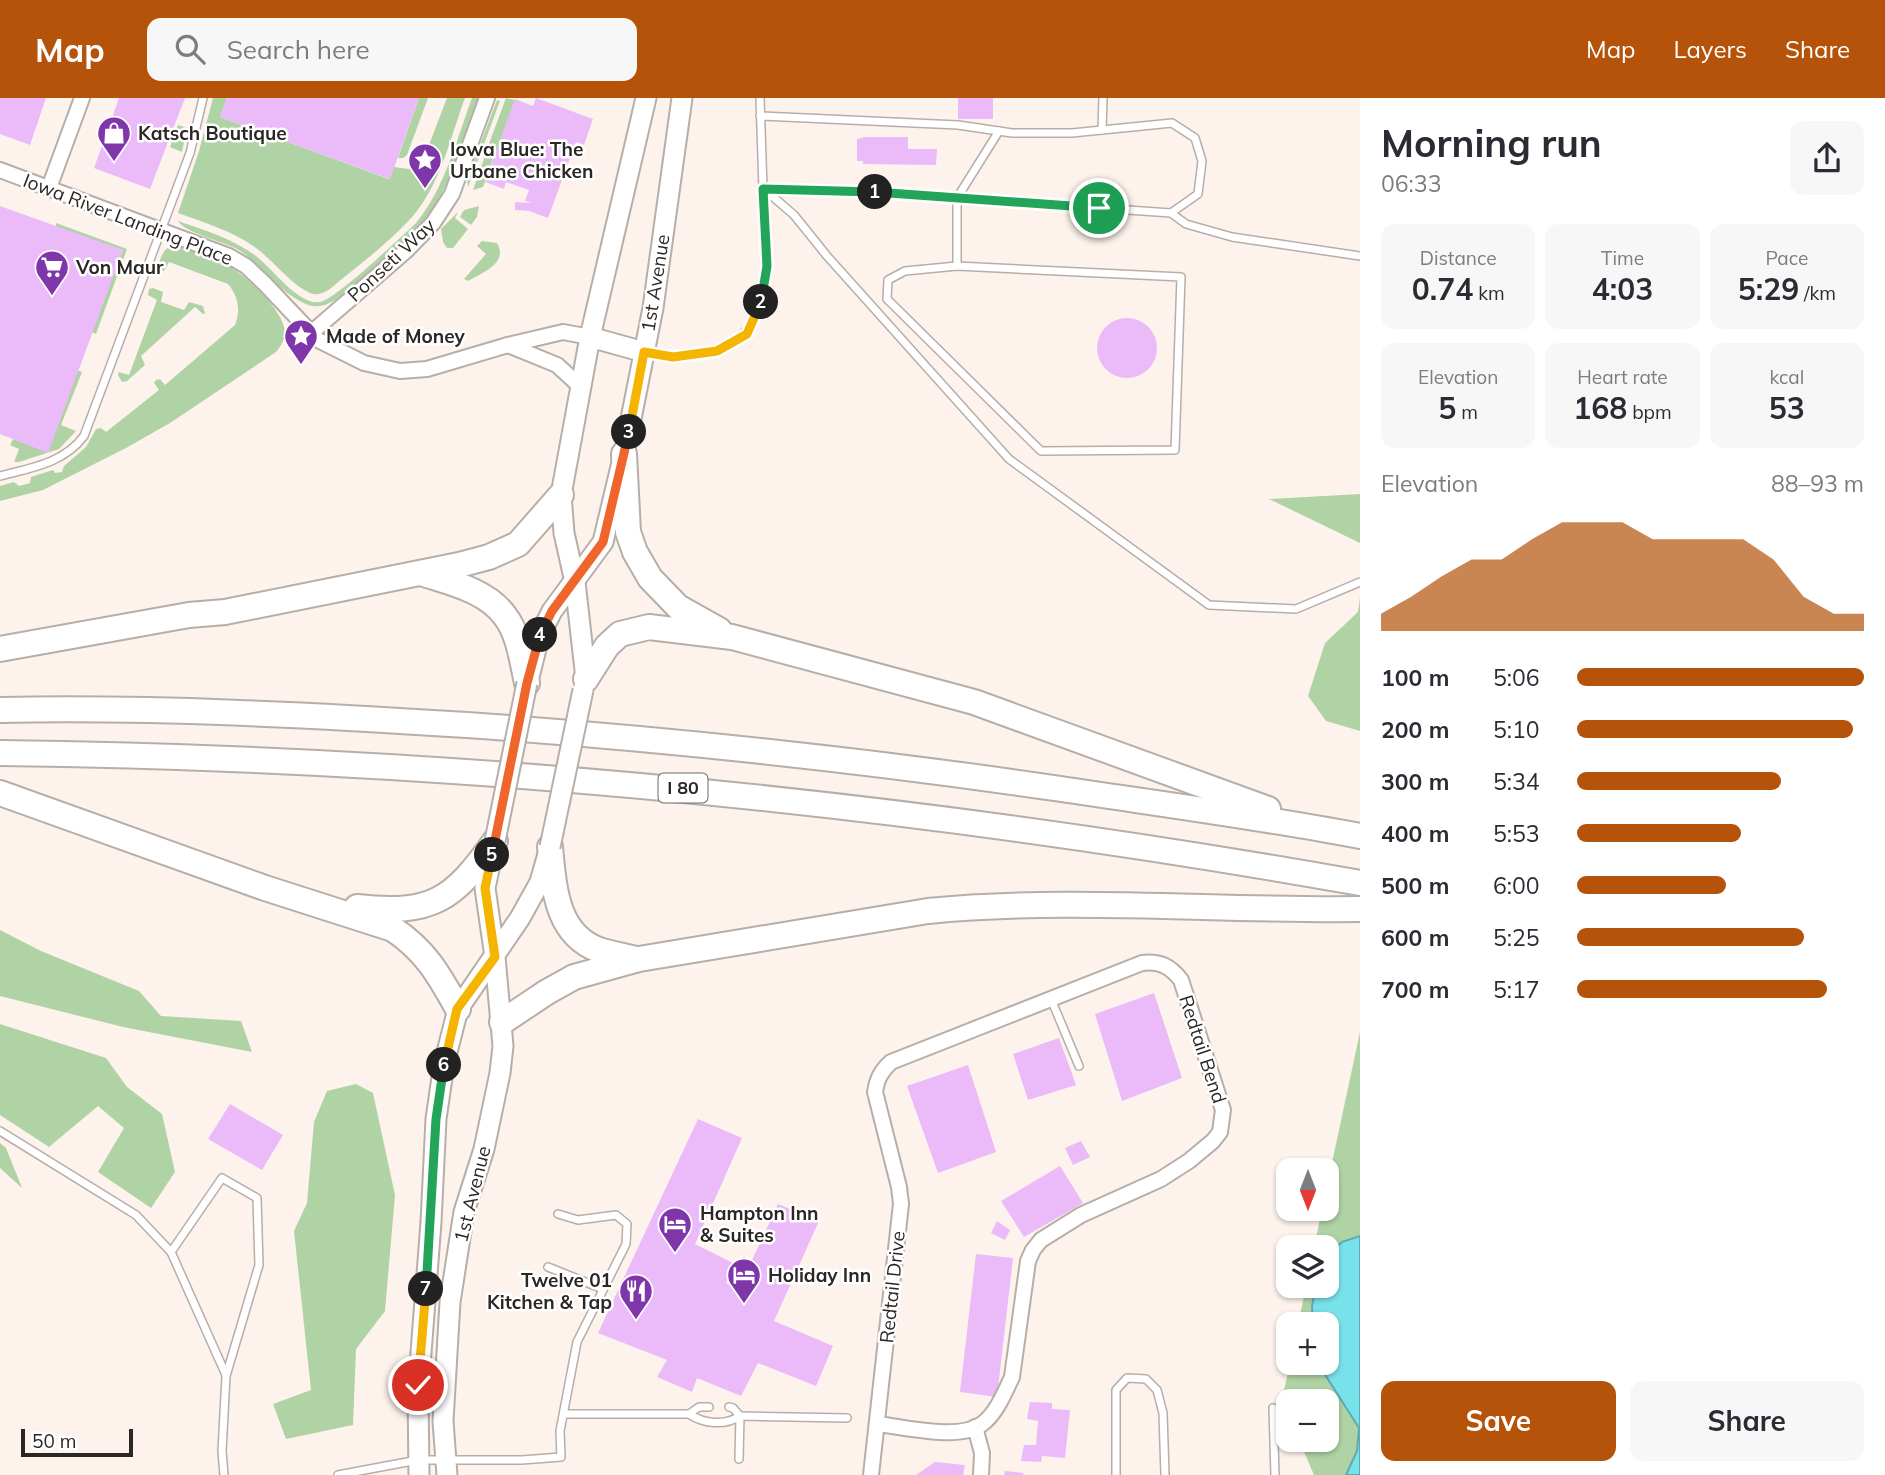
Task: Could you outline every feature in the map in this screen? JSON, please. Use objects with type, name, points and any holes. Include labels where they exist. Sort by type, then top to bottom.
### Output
[{"type":"highway","points":[[624,454],[628,532],[635,552],[650,578],[678,607],[732,637]]},
{"type":"highway","points":[[0,649],[189,615],[225,612],[420,573],[489,556],[518,544],[561,495]]},
{"type":"highway","points":[[420,573],[469,588],[506,616],[518,644],[527,683]]},
{"type":"highway","points":[[584,684],[607,646],[620,634],[649,627],[732,637],[974,702],[1321,828]]},
{"type":"highway","points":[[0,710],[95,708],[246,713],[621,736],[942,771],[1360,836]]},
{"type":"highway","name":"I 80","points":[[0,753],[244,759],[396,767],[714,791],[936,817],[1259,865],[1360,883]]},
{"type":"highway","points":[[0,793],[393,929],[410,940],[428,958],[457,1009]]},
{"type":"highway","points":[[311,902],[382,910],[409,908],[436,901],[470,876],[495,841]]},
{"type":"highway","points":[[550,846],[555,899],[566,923],[581,939],[597,949],[639,959]]},
{"type":"highway","points":[[502,1022],[574,977],[639,959],[896,916],[974,906],[1047,904],[1275,910],[1360,909]]},
{"type":"main road","name":"1st Avenue","points":[[418,1467],[418,1392],[436,1119],[444,1064],[457,1009],[495,957],[540,882],[584,684],[575,582],[564,533],[561,495],[590,337],[646,98]]},
{"type":"main road","name":"1st Avenue","points":[[447,1467],[443,1421],[450,1302],[464,1212],[484,1149],[503,1046],[495,957],[485,888],[539,637],[552,611],[603,542],[624,454],[659,268],[682,98]]},
{"type":"main road","points":[[590,337],[644,352]]},
{"type":"street","points":[[49,188],[82,98]]},
{"type":"street","name":"Ponseti Way","points":[[311,333],[407,250],[433,223],[452,194],[487,98]]},
{"type":"street","name":"Iowa River Landing Place","points":[[0,170],[229,256],[246,266],[326,346],[365,363],[400,371],[428,369],[563,332],[590,337]]},
{"type":"street","points":[[508,345],[557,365],[581,387]]},
{"type":"street","name":"Redtail Bend","points":[[876,1102],[876,1081],[882,1070],[891,1062],[1143,963],[1154,962],[1165,965],[1181,980],[1223,1110],[1220,1132],[1189,1161],[1161,1179],[1058,1228],[1041,1240],[1033,1250],[1028,1261],[1012,1377],[1005,1394],[984,1423],[975,1427]]},
{"type":"street","name":"Redtail Drive","points":[[871,1475],[901,1204],[899,1187],[876,1102]]},
{"type":"street","points":[[877,1424],[941,1432],[975,1427],[982,1453],[981,1475]]},
{"type":"lane","points":[[0,476],[57,459],[76,446],[84,436],[190,153],[204,98]]},
{"type":"lane","points":[[644,352],[673,357],[717,351],[747,334],[761,306],[767,266],[760,98]]},
{"type":"lane","points":[[1102,130],[1103,98]]},
{"type":"lane","points":[[760,116],[1072,133],[1172,123],[1195,138],[1202,161],[1198,194],[1171,213]]},
{"type":"lane","points":[[957,266],[957,198],[999,131]]},
{"type":"lane","points":[[763,189],[856,191],[1171,213],[1186,224],[1232,237],[1360,256]]},
{"type":"lane","points":[[763,189],[794,215],[827,256],[1009,459],[1209,605],[1296,609],[1360,582]]},
{"type":"lane","points":[[957,266],[1181,277],[1175,450],[1041,451],[887,299],[888,280],[905,271],[957,266]]},
{"type":"lane","points":[[1051,999],[1079,1066]]},
{"type":"lane","points":[[0,1131],[136,1216],[171,1252],[226,1376]]},
{"type":"lane","points":[[171,1252],[222,1178],[257,1198],[259,1265],[226,1376],[222,1451],[224,1475]]},
{"type":"lane","points":[[338,1475],[561,1457],[561,1431],[577,1342],[629,1234],[627,1224],[616,1215],[578,1220],[558,1214]]},
{"type":"lane","points":[[548,1267],[603,1289]]},
{"type":"lane","points":[[1116,1475],[1116,1390],[1127,1378],[1146,1379],[1157,1390],[1163,1413],[1165,1475]]},
{"type":"lane","points":[[688,1414],[699,1407],[709,1407]]},
{"type":"lane","points":[[729,1407],[740,1416],[739,1459]]},
{"type":"lane","points":[[1273,1408],[1275,1475]]},
{"type":"lane","points":[[565,1414],[688,1414],[700,1421],[731,1422],[740,1416],[847,1418]]},
{"type":"green space","points":[[213,98],[227,98],[220,117],[389,179],[394,167],[409,169],[422,163],[447,98],[465,98],[436,179],[422,204],[391,238],[330,289],[316,294],[295,284],[247,242],[178,213]]},
{"type":"green space","points":[[419,98],[428,98],[407,155],[398,158]]},
{"type":"green space","points":[[472,98],[478,98],[454,166],[442,193],[426,218],[390,255],[337,299],[322,306],[306,304],[296,299],[237,249],[196,233],[178,221],[238,245],[256,256],[303,298],[320,302],[340,291],[416,223],[435,195]]},
{"type":"green space","points":[[506,98],[515,100],[496,152],[487,149]]},
{"type":"green space","points":[[497,100],[500,101],[468,187],[467,179]]},
{"type":"green space","points":[[178,125],[187,128],[182,152],[170,147]]},
{"type":"green space","points":[[486,153],[494,156],[483,187],[473,190]]},
{"type":"green space","points":[[479,206],[477,217],[471,225],[460,217],[464,210]]},
{"type":"green space","points":[[458,212],[455,218],[468,229],[453,248],[447,248],[441,229]]},
{"type":"green space","points":[[56,223],[127,249],[96,334],[91,332],[123,250],[56,227]]},
{"type":"green space","points":[[482,241],[497,243],[500,256],[486,271],[468,281],[464,279],[486,254],[477,246]]},
{"type":"green space","points":[[178,245],[224,263],[262,293],[283,324],[285,336],[279,348],[170,423],[126,448],[43,490],[0,501],[0,486],[14,482],[19,486],[30,483],[31,477],[53,470],[55,473],[62,472],[64,466],[86,447],[96,429],[101,428],[106,432],[159,390],[154,383],[156,380],[160,379],[165,385],[235,325],[238,303],[228,284],[169,262],[164,271],[157,270],[166,249]]},
{"type":"green space","points":[[149,289],[163,292],[161,302],[184,310],[189,302],[203,306],[205,314],[195,307],[141,356],[145,365],[127,381],[122,382],[119,372],[129,375],[157,300],[148,295]]},
{"type":"green space","points":[[77,370],[82,372],[61,425],[76,431],[59,449],[14,462],[19,449],[10,445],[13,439],[48,452]]},
{"type":"green space","points":[[1360,494],[1360,543],[1269,499]]},
{"type":"green space","points":[[1360,597],[1360,731],[1326,721],[1308,696],[1325,643],[1358,612]]},
{"type":"green space","points":[[0,930],[41,951],[139,991],[161,1016],[241,1021],[252,1052],[123,1027],[0,996]]},
{"type":"green space","points":[[0,1024],[106,1058],[127,1087],[162,1114],[175,1172],[151,1208],[98,1172],[124,1128],[98,1106],[49,1147],[0,1115]]},
{"type":"green space","points":[[1360,1032],[1360,1475],[1314,1475],[1304,1452],[1339,1452],[1339,1389],[1284,1389],[1287,1375],[1339,1375],[1339,1312],[1301,1312],[1304,1298],[1339,1298],[1339,1235],[1317,1235],[1319,1222],[1339,1222],[1339,1158],[1333,1158]]},
{"type":"green space","points":[[356,1084],[373,1093],[395,1195],[385,1311],[356,1349],[353,1425],[286,1439],[273,1404],[311,1390],[294,1231],[307,1203],[314,1122],[327,1091]]},
{"type":"green space","points":[[0,1143],[6,1148],[22,1188],[0,1168]]},
{"type":"water","points":[[1360,1236],[1360,1475],[1346,1475],[1357,1451],[1359,1428],[1339,1396],[1339,1389],[1334,1389],[1325,1375],[1339,1375],[1339,1312],[1312,1312],[1314,1298],[1339,1298],[1339,1245]]},
{"type":"building","points":[[0,98],[46,98],[30,145],[0,134]]},
{"type":"building","points":[[119,98],[185,98],[150,189],[94,168]]},
{"type":"building","points":[[227,98],[419,98],[390,179],[220,117]]},
{"type":"building","points":[[536,98],[593,119],[584,145],[576,142],[548,218],[529,211],[515,210],[515,202],[532,203],[525,201],[529,190],[506,182],[504,189],[485,182],[515,99],[533,106]]},
{"type":"building","points":[[958,98],[993,98],[993,119],[958,119]]},
{"type":"building","points":[[908,137],[908,149],[937,149],[936,165],[863,164],[863,161],[857,161],[857,139]]},
{"type":"building","name":"Von Maur","points":[[0,206],[123,250],[48,453],[0,434]]},
{"type":"building","points":[[1127,318],[1144,323],[1152,331],[1157,348],[1152,365],[1144,373],[1127,378],[1110,373],[1102,365],[1097,348],[1102,331],[1110,323]]},
{"type":"building","points":[[1154,993],[1182,1078],[1122,1101],[1095,1014]]},
{"type":"building","points":[[1059,1038],[1076,1085],[1028,1100],[1013,1054]]},
{"type":"building","points":[[968,1065],[996,1152],[938,1173],[907,1086]]},
{"type":"building","points":[[230,1104],[283,1135],[262,1170],[208,1139]]},
{"type":"building","points":[[698,1119],[742,1138],[695,1244],[735,1264],[726,1283],[739,1288],[778,1204],[819,1221],[774,1321],[833,1346],[816,1386],[758,1363],[741,1396],[697,1378],[692,1392],[657,1377],[667,1360],[598,1333]]},
{"type":"building","points":[[1081,1141],[1090,1157],[1073,1165],[1065,1148]]},
{"type":"building","points":[[1060,1166],[1083,1203],[1024,1237],[1001,1201]]},
{"type":"building","points":[[997,1221],[1010,1230],[1005,1240],[991,1233]]},
{"type":"building","points":[[976,1254],[1013,1258],[997,1397],[960,1392]]},
{"type":"building","points":[[1030,1402],[1052,1403],[1052,1409],[1070,1410],[1065,1458],[1042,1456],[1041,1462],[1021,1461],[1024,1445],[1036,1445],[1038,1421],[1027,1419]]},
{"type":"building","points":[[935,1462],[965,1465],[963,1475],[916,1475]]},
{"type":"building","points":[[1005,1471],[1024,1473],[1004,1475]]},
{"type":"place","name":"Katsch Boutique","points":[[114,163]]},
{"type":"place","name":"Iowa Blue: The Urbane Chicken","points":[[425,190]]},
{"type":"place","name":"Von Maur","points":[[52,297]]},
{"type":"place","name":"Made of Money","points":[[301,366]]},
{"type":"place","name":"Hampton Inn & Suites","points":[[675,1254]]},
{"type":"place","name":"Holiday Inn","points":[[744,1305]]},
{"type":"place","name":"Twelve 01 Kitchen & Tap","points":[[636,1321]]},
{"type":"route","points":[[418,1385],[436,1119],[444,1064],[457,1009],[495,957],[485,888],[527,683],[539,637],[552,611],[603,542],[644,352],[673,357],[717,351],[747,334],[761,306],[767,266],[763,189],[856,191],[1099,208]]}]
